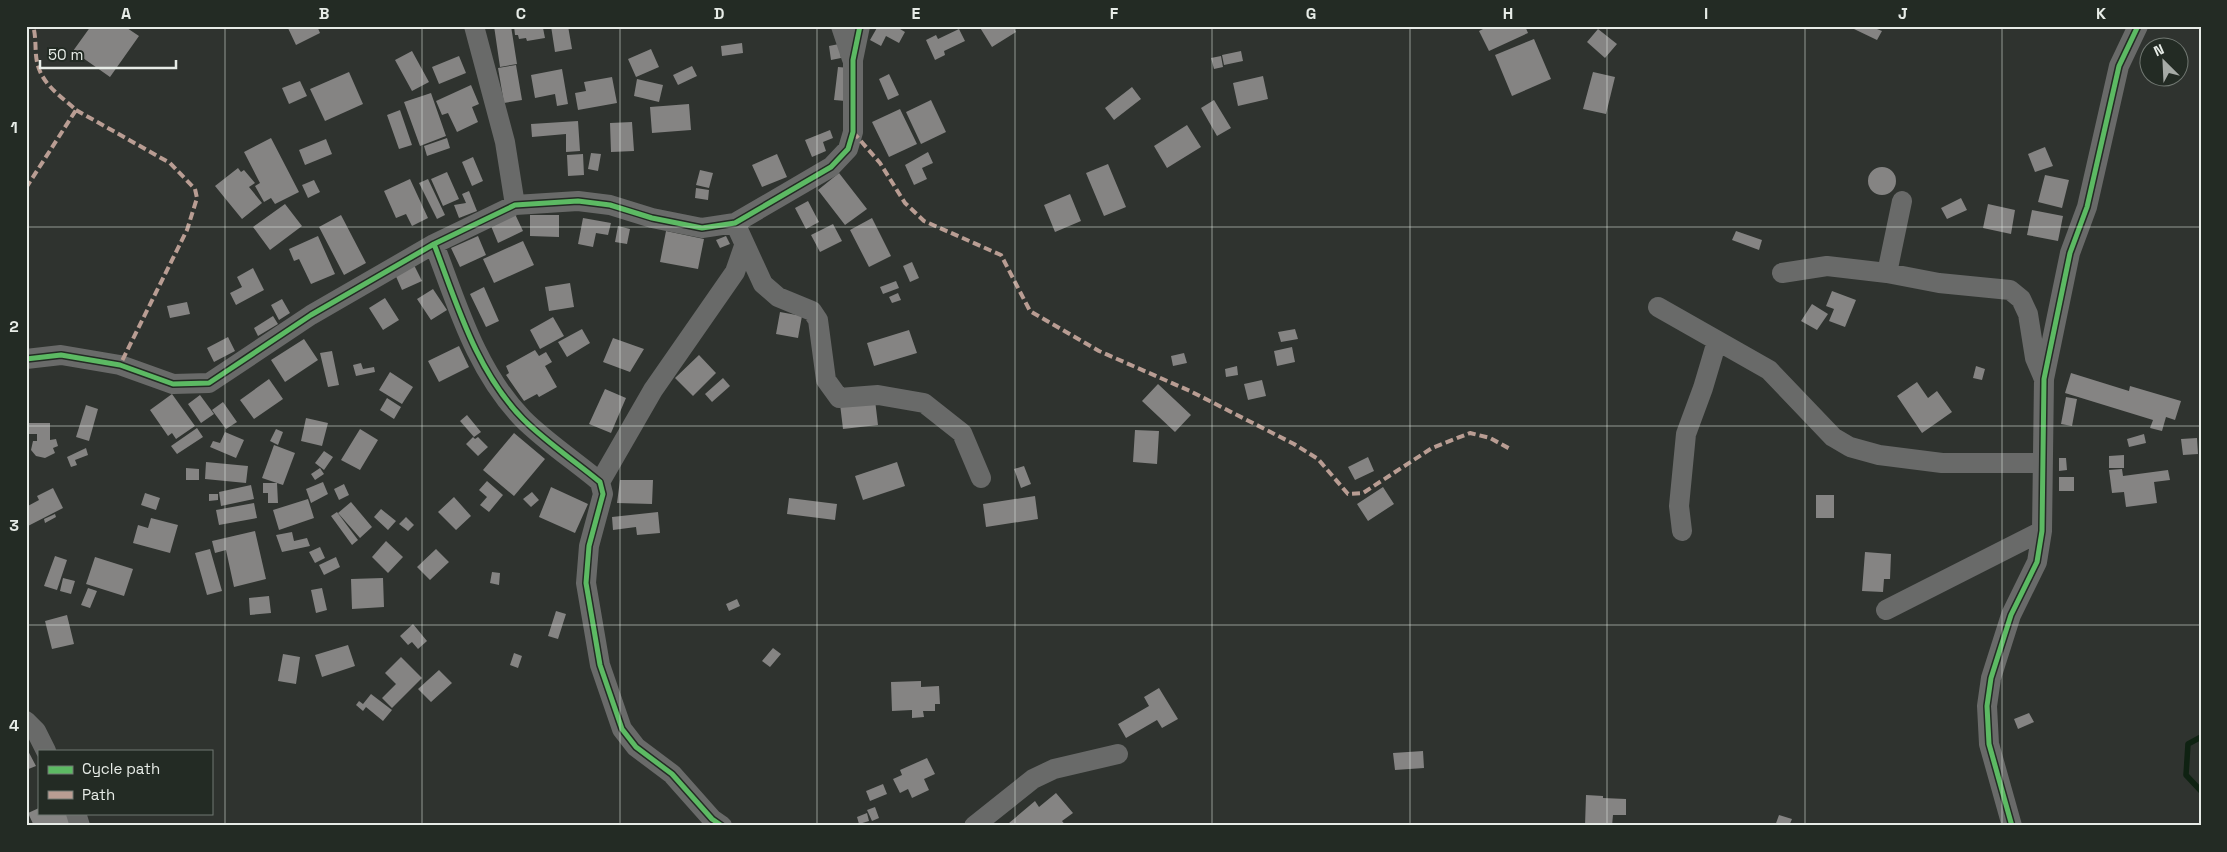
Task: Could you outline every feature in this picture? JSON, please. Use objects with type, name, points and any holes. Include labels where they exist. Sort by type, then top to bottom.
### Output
[{"type":"street","points":[[474,26],[505,142],[515,205]]},
{"type":"street","points":[[841,26],[853,60]]},
{"type":"street","points":[[26,359],[61,355],[120,365],[173,384],[208,383],[311,315],[434,244],[515,205],[578,201],[610,205],[652,218],[702,228],[734,223],[831,167],[848,149],[852,132],[853,60],[860,26]]},
{"type":"street","points":[[2012,826],[1989,744],[1987,706],[1991,678],[2011,614],[2037,562],[2042,531],[2044,379],[2070,253],[2087,207],[2119,66],[2138,26]]},
{"type":"street","points":[[1887,273],[1902,201]]},
{"type":"street","points":[[734,223],[763,284],[778,298],[812,311],[818,320],[826,380],[839,398],[878,395],[924,403],[962,433],[981,478]]},
{"type":"street","points":[[434,244],[478,357],[489,374],[523,418],[600,482],[603,494],[589,546],[586,583],[600,665],[622,729],[636,747],[672,774],[712,819],[722,826]]},
{"type":"street","points":[[600,482],[653,390],[735,272],[744,246]]},
{"type":"street","points":[[1782,273],[1827,266],[1887,273],[1939,283],[2010,290],[2020,300],[2028,314],[2035,358],[2044,379]]},
{"type":"street","points":[[1658,307],[1769,370],[1834,437],[1850,448],[1879,455],[1942,463],[2042,462]]},
{"type":"street","points":[[1682,531],[1679,506],[1686,434],[1703,388],[1717,341]]},
{"type":"street","points":[[1886,610],[2042,531]]},
{"type":"street","points":[[26,721],[36,731],[46,750]]},
{"type":"street","points":[[974,826],[1032,779],[1054,769],[1118,754]]},
{"type":"street","points":[[76,814],[80,826]]},
{"type":"building","points":[[91,26],[124,26],[139,36],[110,77],[73,51]]},
{"type":"building","points":[[287,26],[317,26],[320,33],[296,45]]},
{"type":"building","points":[[494,26],[511,26],[517,64],[500,67]]},
{"type":"building","points":[[514,26],[547,26],[543,28],[545,38],[527,41],[526,38],[519,39],[518,35],[515,35]]},
{"type":"building","points":[[551,26],[568,26],[572,49],[555,52]]},
{"type":"building","points":[[878,26],[895,26],[905,32],[899,43],[886,36],[881,46],[870,40]]},
{"type":"building","points":[[979,26],[1013,26],[1016,32],[992,47]]},
{"type":"building","points":[[1489,26],[1525,26],[1528,33],[1489,51],[1479,31]]},
{"type":"building","points":[[1855,26],[1879,26],[1877,29],[1882,31],[1877,40],[1854,29]]},
{"type":"building","points":[[959,29],[965,41],[944,51],[945,55],[935,60],[926,40],[936,35],[938,39]]},
{"type":"building","points":[[1598,29],[1617,44],[1605,58],[1587,42]]},
{"type":"building","points":[[1534,39],[1551,79],[1512,96],[1495,55]]},
{"type":"building","points":[[742,43],[743,53],[722,56],[721,46]]},
{"type":"building","points":[[839,44],[841,58],[831,60],[829,46]]},
{"type":"building","points":[[651,49],[659,67],[636,77],[628,59]]},
{"type":"building","points":[[412,51],[429,82],[412,91],[395,60]]},
{"type":"building","points":[[1241,51],[1243,61],[1224,65],[1222,55]]},
{"type":"building","points":[[459,56],[466,73],[439,84],[432,67]]},
{"type":"building","points":[[1221,56],[1223,67],[1214,69],[1211,58]]},
{"type":"building","points":[[516,65],[522,100],[504,103],[498,68]]},
{"type":"building","points":[[692,66],[697,76],[678,85],[673,75]]},
{"type":"building","points":[[838,67],[850,68],[846,101],[834,100]]},
{"type":"building","points":[[562,69],[568,104],[557,106],[555,94],[535,98],[531,75]]},
{"type":"building","points":[[349,72],[363,104],[325,121],[310,89]]},
{"type":"building","points":[[1593,72],[1615,77],[1606,114],[1583,109]]},
{"type":"building","points":[[889,74],[899,95],[888,100],[879,79]]},
{"type":"building","points":[[1263,76],[1268,99],[1238,106],[1233,83]]},
{"type":"building","points":[[612,77],[617,103],[578,110],[575,93],[586,91],[584,82]]},
{"type":"building","points":[[637,79],[663,85],[659,102],[634,96]]},
{"type":"building","points":[[300,81],[307,96],[289,104],[282,88]]},
{"type":"building","points":[[471,85],[479,104],[472,107],[478,122],[457,132],[448,113],[442,115],[436,101]]},
{"type":"building","points":[[1132,87],[1141,99],[1114,120],[1105,108]]},
{"type":"building","points":[[431,93],[446,136],[420,146],[404,102]]},
{"type":"building","points":[[931,100],[946,132],[921,144],[906,112]]},
{"type":"building","points":[[1214,100],[1231,128],[1217,136],[1201,108]]},
{"type":"building","points":[[689,104],[691,130],[652,133],[650,107]]},
{"type":"building","points":[[900,109],[917,144],[889,157],[872,122]]},
{"type":"building","points":[[400,110],[412,145],[399,149],[387,115]]},
{"type":"building","points":[[578,121],[580,151],[566,152],[566,134],[532,137],[531,124]]},
{"type":"building","points":[[632,122],[634,151],[611,152],[610,123]]},
{"type":"building","points":[[1187,125],[1201,147],[1167,168],[1154,146]]},
{"type":"building","points":[[830,130],[833,138],[823,142],[826,151],[812,157],[805,140]]},
{"type":"building","points":[[271,138],[299,192],[275,204],[271,198],[264,202],[255,186],[260,183],[244,152]]},
{"type":"building","points":[[447,138],[450,148],[427,156],[424,146]]},
{"type":"building","points":[[326,139],[332,154],[305,165],[299,150]]},
{"type":"building","points":[[2045,147],[2053,166],[2035,172],[2028,154]]},
{"type":"building","points":[[928,152],[933,163],[922,168],[927,179],[914,185],[905,165]]},
{"type":"building","points":[[591,153],[601,154],[598,171],[588,169]]},
{"type":"building","points":[[583,154],[584,175],[568,176],[567,155]]},
{"type":"building","points":[[777,154],[787,177],[762,187],[752,165]]},
{"type":"building","points":[[473,157],[483,181],[472,186],[462,162]]},
{"type":"building","points":[[1108,164],[1126,207],[1104,216],[1086,173]]},
{"type":"building","points":[[1882,167],[1892,171],[1896,181],[1892,191],[1882,195],[1872,191],[1868,181],[1872,171]]},
{"type":"building","points":[[238,168],[241,172],[244,170],[255,183],[249,187],[262,203],[242,219],[215,186]]},
{"type":"building","points":[[700,170],[713,173],[709,188],[696,185]]},
{"type":"building","points":[[447,172],[459,199],[443,206],[431,179]]},
{"type":"building","points":[[839,173],[867,209],[845,225],[818,190]]},
{"type":"building","points":[[2045,175],[2069,180],[2062,208],[2038,202]]},
{"type":"building","points":[[410,179],[428,218],[412,226],[406,214],[396,218],[384,191]]},
{"type":"building","points":[[428,179],[445,215],[437,219],[419,183]]},
{"type":"building","points":[[314,180],[320,192],[308,198],[302,185]]},
{"type":"building","points":[[696,188],[709,190],[708,200],[695,198]]},
{"type":"building","points":[[469,191],[477,211],[459,218],[454,205],[466,203],[462,194]]},
{"type":"building","points":[[1070,194],[1081,221],[1055,232],[1044,205]]},
{"type":"building","points":[[1961,198],[1967,210],[1947,219],[1941,208]]},
{"type":"building","points":[[808,201],[819,222],[806,229],[795,208]]},
{"type":"building","points":[[285,204],[302,226],[270,250],[253,227]]},
{"type":"building","points":[[1988,204],[2015,210],[2011,234],[1983,228]]},
{"type":"building","points":[[2032,210],[2063,216],[2058,241],[2027,235]]},
{"type":"building","points":[[515,214],[523,231],[498,243],[491,226]]},
{"type":"building","points":[[341,215],[366,263],[344,275],[319,227]]},
{"type":"building","points":[[530,215],[559,215],[559,237],[530,236]]},
{"type":"building","points":[[583,218],[611,223],[608,235],[596,233],[593,247],[578,244]]},
{"type":"building","points":[[872,218],[891,256],[869,267],[850,230]]},
{"type":"building","points":[[833,224],[842,241],[820,252],[811,235]]},
{"type":"building","points":[[618,226],[630,229],[627,244],[615,242]]},
{"type":"building","points":[[666,231],[704,239],[698,269],[660,262]]},
{"type":"building","points":[[1736,231],[1762,240],[1759,250],[1732,240]]},
{"type":"building","points":[[318,236],[335,274],[311,284],[299,259],[294,261],[289,249]]},
{"type":"building","points":[[478,236],[486,255],[460,267],[451,248]]},
{"type":"building","points":[[726,236],[730,244],[720,248],[716,240]]},
{"type":"building","points":[[523,241],[534,265],[494,283],[483,259]]},
{"type":"building","points":[[912,262],[919,278],[910,282],[903,266]]},
{"type":"building","points":[[413,263],[422,281],[402,290],[394,272]]},
{"type":"building","points":[[253,268],[264,290],[236,305],[230,293],[242,287],[237,277]]},
{"type":"building","points":[[896,281],[899,288],[883,294],[880,287]]},
{"type":"building","points":[[570,283],[574,307],[549,311],[545,287]]},
{"type":"building","points":[[484,287],[499,321],[486,327],[470,294]]},
{"type":"building","points":[[433,289],[447,310],[431,320],[417,299]]},
{"type":"building","points":[[1832,291],[1856,300],[1845,327],[1829,321],[1834,309],[1826,306]]},
{"type":"building","points":[[898,293],[901,300],[892,303],[889,297]]},
{"type":"building","points":[[385,298],[399,320],[383,330],[369,308]]},
{"type":"building","points":[[282,299],[290,313],[279,320],[271,305]]},
{"type":"building","points":[[187,302],[190,314],[170,318],[167,306]]},
{"type":"building","points":[[1812,304],[1828,314],[1817,330],[1801,321]]},
{"type":"building","points":[[780,312],[802,316],[798,338],[776,334]]},
{"type":"building","points":[[273,316],[278,324],[258,336],[254,328]]},
{"type":"building","points":[[553,317],[564,336],[540,349],[530,330]]},
{"type":"building","points":[[582,329],[590,343],[567,357],[558,342]]},
{"type":"building","points":[[1295,329],[1298,339],[1281,342],[1278,332]]},
{"type":"building","points":[[909,330],[917,353],[874,366],[867,343]]},
{"type":"building","points":[[228,337],[235,351],[214,362],[207,348]]},
{"type":"building","points":[[613,338],[644,349],[630,372],[603,362]]},
{"type":"building","points":[[304,339],[318,360],[285,382],[271,360]]},
{"type":"building","points":[[459,346],[469,367],[439,382],[428,361]]},
{"type":"building","points":[[1292,347],[1295,362],[1277,366],[1274,351]]},
{"type":"building","points":[[535,350],[539,356],[546,352],[552,362],[545,366],[557,387],[539,397],[537,394],[524,401],[506,375],[509,373],[506,366]]},
{"type":"building","points":[[332,351],[339,385],[328,387],[320,353]]},
{"type":"building","points":[[1184,353],[1187,363],[1173,366],[1171,356]]},
{"type":"building","points":[[699,355],[716,373],[693,396],[675,378]]},
{"type":"building","points":[[361,363],[363,369],[374,367],[375,372],[356,376],[353,365]]},
{"type":"building","points":[[1237,366],[1238,375],[1226,377],[1225,369]]},
{"type":"building","points":[[1976,366],[1985,369],[1982,380],[1973,378]]},
{"type":"building","points":[[390,372],[413,387],[402,404],[379,390]]},
{"type":"building","points":[[2071,373],[2129,391],[2130,386],[2181,401],[2175,420],[2166,417],[2162,431],[2150,428],[2153,420],[2065,393]]},
{"type":"building","points":[[723,378],[730,386],[712,402],[705,394]]},
{"type":"building","points":[[269,379],[283,399],[254,419],[240,400]]},
{"type":"building","points":[[1262,380],[1266,396],[1248,400],[1244,384]]},
{"type":"building","points":[[1917,382],[1928,398],[1937,391],[1952,412],[1922,433],[1897,396]]},
{"type":"building","points":[[1158,384],[1191,415],[1175,432],[1142,401]]},
{"type":"building","points":[[605,389],[626,398],[611,433],[589,424]]},
{"type":"building","points":[[172,394],[195,426],[176,439],[172,433],[168,436],[150,410]]},
{"type":"building","points":[[200,395],[214,414],[201,423],[188,404]]},
{"type":"building","points":[[2066,397],[2077,399],[2072,426],[2061,424]]},
{"type":"building","points":[[387,398],[401,407],[394,419],[380,410]]},
{"type":"building","points":[[875,400],[878,425],[843,429],[840,404]]},
{"type":"building","points":[[223,402],[237,422],[226,429],[212,410]]},
{"type":"building","points":[[86,405],[98,409],[89,441],[76,437]]},
{"type":"building","points":[[467,415],[481,432],[474,437],[460,421]]},
{"type":"building","points":[[306,418],[328,423],[322,446],[301,441]]},
{"type":"building","points":[[27,423],[50,423],[50,440],[56,439],[58,446],[53,448],[55,453],[45,458],[36,456],[31,450],[33,441],[37,441],[37,434],[26,434]]},
{"type":"building","points":[[197,428],[203,437],[177,454],[171,446]]},
{"type":"building","points":[[276,429],[283,432],[278,445],[270,441]]},
{"type":"building","points":[[360,429],[378,440],[360,470],[341,460]]},
{"type":"building","points":[[1135,430],[1159,431],[1157,464],[1133,462]]},
{"type":"building","points":[[225,432],[244,440],[236,458],[210,447],[213,441],[220,443]]},
{"type":"building","points":[[514,433],[545,459],[514,496],[483,470]]},
{"type":"building","points":[[2144,434],[2146,443],[2129,447],[2127,439]]},
{"type":"building","points":[[473,437],[475,439],[478,437],[488,447],[478,456],[466,444]]},
{"type":"building","points":[[2197,438],[2198,454],[2183,455],[2181,439]]},
{"type":"building","points":[[274,445],[295,453],[283,485],[262,478]]},
{"type":"building","points":[[86,448],[88,455],[75,460],[77,465],[71,467],[67,457]]},
{"type":"building","points":[[324,451],[333,457],[324,470],[315,463]]},
{"type":"building","points":[[2124,455],[2124,468],[2109,468],[2109,456]]},
{"type":"building","points":[[1368,457],[1374,471],[1355,480],[1348,467]]},
{"type":"building","points":[[2059,458],[2066,458],[2067,470],[2059,471]]},
{"type":"building","points":[[206,462],[248,466],[246,483],[205,479]]},
{"type":"building","points":[[897,462],[905,486],[863,500],[855,476]]},
{"type":"building","points":[[1024,466],[1031,484],[1021,488],[1014,469]]},
{"type":"building","points":[[186,468],[199,469],[199,480],[186,480]]},
{"type":"building","points":[[320,468],[324,474],[315,480],[311,474]]},
{"type":"building","points":[[2122,469],[2123,476],[2168,470],[2170,480],[2154,482],[2157,503],[2126,507],[2124,492],[2112,493],[2109,470]]},
{"type":"building","points":[[2059,477],[2074,477],[2074,491],[2059,491]]},
{"type":"building","points":[[620,480],[653,480],[652,504],[617,503]]},
{"type":"building","points":[[487,481],[503,495],[489,512],[480,505],[487,497],[479,490]]},
{"type":"building","points":[[323,482],[328,494],[311,503],[306,489]]},
{"type":"building","points":[[263,483],[277,483],[278,503],[268,503],[268,493],[263,493]]},
{"type":"building","points":[[344,484],[349,495],[339,500],[334,489]]},
{"type":"building","points":[[251,485],[254,499],[221,506],[219,492]]},
{"type":"building","points":[[551,487],[588,504],[575,533],[539,517]]},
{"type":"building","points":[[1383,487],[1394,504],[1368,521],[1357,504]]},
{"type":"building","points":[[53,488],[63,508],[28,526],[26,507],[39,500],[37,496]]},
{"type":"building","points":[[532,492],[539,500],[531,507],[523,499]]},
{"type":"building","points":[[145,493],[160,498],[156,510],[141,505]]},
{"type":"building","points":[[209,494],[218,494],[218,500],[209,501]]},
{"type":"building","points":[[1816,495],[1834,495],[1834,518],[1816,518]]},
{"type":"building","points":[[1035,496],[1038,519],[986,527],[983,504]]},
{"type":"building","points":[[454,497],[471,516],[456,530],[438,512]]},
{"type":"building","points":[[789,498],[837,504],[835,520],[787,514]]},
{"type":"building","points":[[308,499],[314,518],[279,530],[273,510]]},
{"type":"building","points":[[351,502],[372,527],[360,538],[338,513]]},
{"type":"building","points":[[254,503],[257,518],[219,525],[216,510]]},
{"type":"building","points":[[381,509],[396,521],[388,530],[374,517]]},
{"type":"building","points":[[337,512],[358,540],[352,545],[331,516]]},
{"type":"building","points":[[658,512],[660,533],[637,535],[636,527],[613,530],[612,517]]},
{"type":"building","points":[[55,514],[56,517],[45,523],[44,519]]},
{"type":"building","points":[[406,517],[414,525],[408,531],[399,524]]},
{"type":"building","points":[[151,518],[178,525],[170,553],[133,543],[138,525],[148,528]]},
{"type":"building","points":[[255,531],[266,579],[234,587],[226,550],[215,553],[212,541]]},
{"type":"building","points":[[292,532],[294,541],[307,538],[310,546],[282,552],[276,535]]},
{"type":"building","points":[[386,541],[403,557],[388,573],[372,557]]},
{"type":"building","points":[[320,547],[325,558],[315,563],[309,552]]},
{"type":"building","points":[[210,549],[222,591],[207,595],[195,553]]},
{"type":"building","points":[[436,549],[449,562],[430,580],[417,567]]},
{"type":"building","points":[[1865,552],[1891,554],[1890,579],[1884,579],[1883,592],[1862,591]]},
{"type":"building","points":[[55,556],[67,560],[57,590],[44,586]]},
{"type":"building","points":[[95,557],[133,569],[124,596],[86,584]]},
{"type":"building","points":[[336,557],[340,567],[324,575],[319,565]]},
{"type":"building","points":[[492,572],[500,573],[499,585],[490,583]]},
{"type":"building","points":[[63,578],[75,581],[71,594],[60,591]]},
{"type":"building","points":[[383,578],[384,607],[352,609],[351,579]]},
{"type":"building","points":[[88,588],[97,591],[90,608],[81,605]]},
{"type":"building","points":[[322,588],[327,610],[316,613],[311,590]]},
{"type":"building","points":[[269,596],[271,613],[250,615],[249,598]]},
{"type":"building","points":[[737,599],[740,606],[729,611],[726,604]]},
{"type":"building","points":[[556,611],[566,614],[558,639],[548,636]]},
{"type":"building","points":[[67,615],[74,644],[52,649],[45,621]]},
{"type":"building","points":[[413,624],[427,641],[418,649],[412,642],[408,645],[400,636]]},
{"type":"building","points":[[348,645],[355,666],[322,677],[315,655]]},
{"type":"building","points":[[773,648],[781,654],[770,667],[762,661]]},
{"type":"building","points":[[514,653],[522,656],[518,668],[510,665]]},
{"type":"building","points":[[283,654],[300,657],[296,684],[278,681]]},
{"type":"building","points":[[401,657],[422,678],[392,708],[382,698],[396,684],[385,673]]},
{"type":"building","points":[[439,670],[452,683],[431,702],[418,689]]},
{"type":"building","points":[[921,681],[921,687],[939,686],[940,704],[935,704],[935,711],[923,711],[924,717],[912,718],[912,710],[892,711],[891,682]]},
{"type":"building","points":[[1159,688],[1178,719],[1162,728],[1157,720],[1126,738],[1118,724],[1149,706],[1144,697]]},
{"type":"building","points":[[371,694],[392,710],[383,721],[366,707],[363,711],[356,705],[359,701],[363,704]]},
{"type":"building","points":[[2029,713],[2034,722],[2018,729],[2014,719]]},
{"type":"building","points":[[26,747],[36,766],[26,770]]},
{"type":"building","points":[[1423,751],[1424,768],[1395,770],[1393,753]]},
{"type":"building","points":[[927,758],[935,774],[924,779],[929,790],[912,798],[908,789],[900,793],[893,779],[902,775],[900,770]]},
{"type":"building","points":[[883,784],[887,794],[870,801],[866,791]]},
{"type":"building","points":[[1056,793],[1073,813],[1062,821],[1066,826],[1011,826],[1009,823],[1035,801],[1039,807]]},
{"type":"building","points":[[1586,795],[1626,799],[1626,815],[1613,815],[1612,826],[1585,826]]},
{"type":"building","points":[[875,807],[879,818],[872,821],[867,810]]},
{"type":"building","points":[[38,808],[38,814],[67,814],[73,826],[34,826],[28,813]]},
{"type":"building","points":[[867,813],[869,821],[859,824],[857,817]]},
{"type":"building","points":[[1779,815],[1792,819],[1789,826],[1775,826]]},
{"type":"waterway","points":[[2201,737],[2188,744],[2186,775],[2201,791]]},
{"type":"marked path","points":[[26,188],[76,110],[54,91],[44,79],[38,66],[33,26]]},
{"type":"marked path","points":[[76,110],[170,163],[195,189],[197,198],[187,230],[120,365]]},
{"type":"marked path","points":[[853,132],[880,163],[905,203],[924,221],[1001,255],[1030,311],[1099,351],[1190,391],[1294,444],[1318,459],[1348,494],[1363,493],[1432,448],[1470,433],[1490,438],[1512,450]]},
{"type":"cycle path","points":[[26,359],[61,355],[120,365],[173,384],[209,383],[311,315],[434,244],[515,205],[578,201],[610,205],[652,218],[702,228],[735,223],[831,167],[848,149],[853,132],[853,60],[860,26]]},
{"type":"cycle path","points":[[2012,826],[1989,744],[1987,706],[1991,678],[2011,615],[2037,562],[2042,531],[2044,379],[2070,253],[2087,207],[2119,66],[2138,26]]},
{"type":"cycle path","points":[[434,244],[460,313],[492,380],[523,419],[551,444],[600,482],[603,494],[589,546],[586,583],[600,665],[622,729],[636,747],[672,774],[712,819],[722,826]]}]
